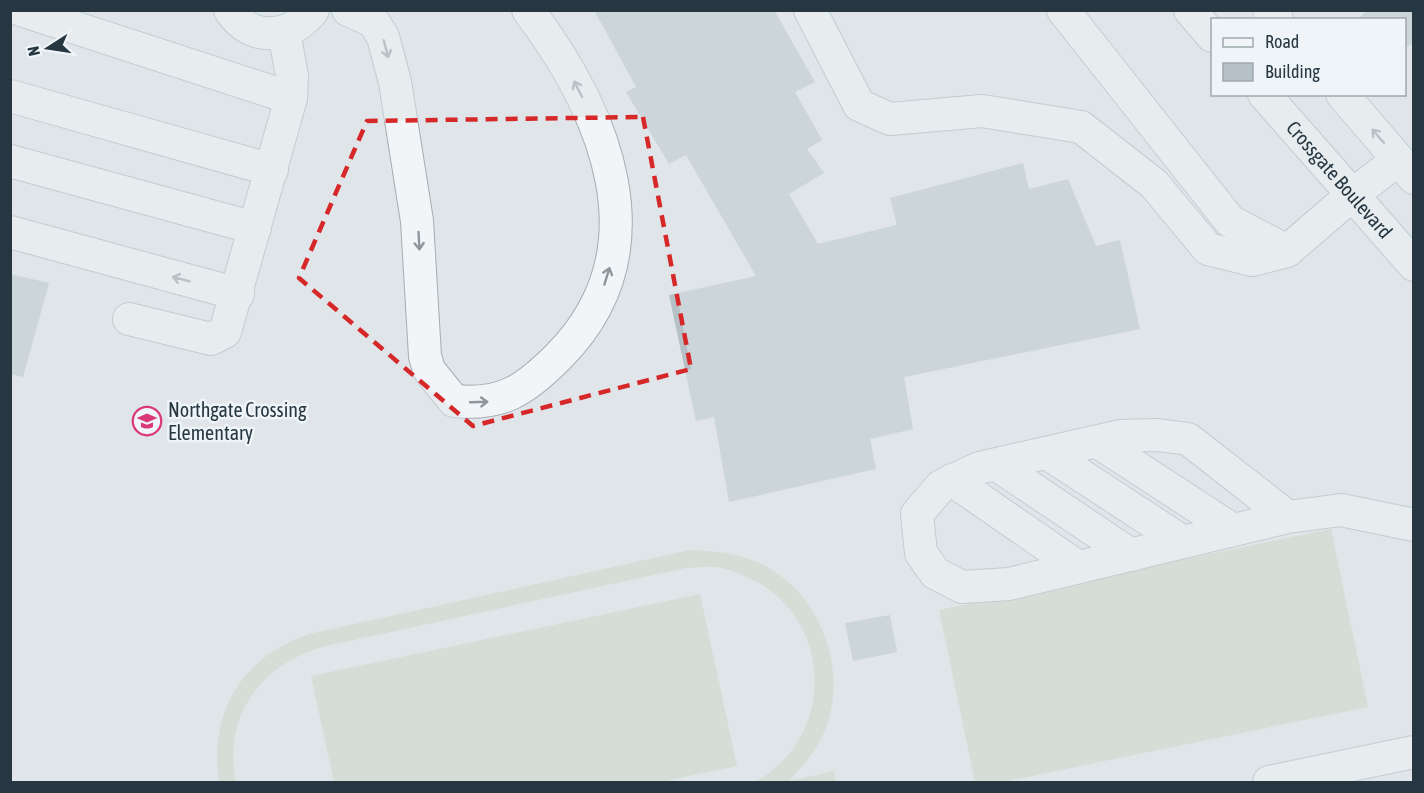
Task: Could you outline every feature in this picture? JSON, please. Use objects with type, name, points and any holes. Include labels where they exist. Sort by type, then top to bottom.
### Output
[{"type":"street","points":[[21,10],[291,98]]},
{"type":"street","points":[[230,10],[242,24],[257,32],[272,34],[284,32],[302,24],[313,10]]},
{"type":"street","points":[[348,10],[373,21],[383,38],[395,82],[417,221],[425,356],[429,370],[454,401],[475,403],[493,402],[520,391],[538,377],[584,330],[597,307],[610,267],[616,222],[615,183],[600,136],[560,55],[528,10]]},
{"type":"street","points":[[810,10],[859,105],[890,119],[982,111],[1081,126],[1154,184],[1208,249],[1252,260],[1287,251],[1352,195],[1406,169],[1344,96]]},
{"type":"street","points":[[1063,10],[1230,221],[1287,251]]},
{"type":"street","points":[[1190,10],[1211,35]]},
{"type":"street","points":[[129,319],[211,339],[225,332],[238,294],[291,98],[292,76],[284,32]]},
{"type":"street","points":[[10,96],[272,170]]},
{"type":"street","name":"Crossgate Boulevard","points":[[1266,96],[1413,264]]},
{"type":"street","points":[[10,161],[255,228]]},
{"type":"street","points":[[10,232],[238,294]]},
{"type":"street","points":[[1287,517],[1188,439],[1157,435],[1120,436],[1024,459],[941,486],[917,514],[921,554],[936,573],[962,587],[1009,584],[1287,517],[1341,510],[1413,525]]},
{"type":"street","points":[[1024,459],[1233,530]]},
{"type":"street","points":[[1024,459],[1193,540]]},
{"type":"street","points":[[1024,459],[1141,552]]},
{"type":"street","points":[[1024,459],[1089,565]]},
{"type":"street","points":[[1269,783],[1413,752]]},
{"type":"highlighted area","points":[[643,117],[691,369],[473,426],[299,278],[367,121]]},
{"type":"green space","points":[[1331,529],[1368,707],[1002,782],[975,782],[939,610]]},
{"type":"green space","points":[[690,550],[741,556],[757,562],[779,575],[798,592],[814,613],[825,636],[834,687],[830,713],[822,737],[803,766],[789,781],[834,771],[836,782],[755,782],[781,762],[800,738],[811,710],[815,680],[811,651],[799,623],[780,599],[744,576],[724,569],[707,567],[686,568],[326,646],[303,654],[283,665],[266,679],[252,696],[241,714],[235,735],[233,758],[236,782],[219,782],[217,756],[219,732],[225,710],[235,690],[248,673],[265,657],[285,644],[309,634]]},
{"type":"green space","points":[[700,594],[737,766],[661,782],[334,782],[311,676]]},
{"type":"building","points":[[594,10],[774,10],[815,82],[795,92],[822,140],[807,149],[824,173],[789,194],[818,244],[897,225],[890,198],[1023,163],[1029,189],[1068,179],[1096,246],[1120,240],[1140,329],[904,377],[913,429],[870,439],[876,469],[729,502],[714,417],[696,421],[669,295],[756,276],[686,155],[669,164],[626,92],[636,87]]},
{"type":"building","points":[[1367,10],[1414,10],[1414,42],[1406,48],[1406,18],[1359,18]]},
{"type":"building","points":[[10,274],[49,283],[23,377],[10,374]]},
{"type":"building","points":[[890,615],[897,652],[853,661],[845,623]]},
{"type":"place","name":"Northgate Crossing Elementary","points":[[147,421]]}]
